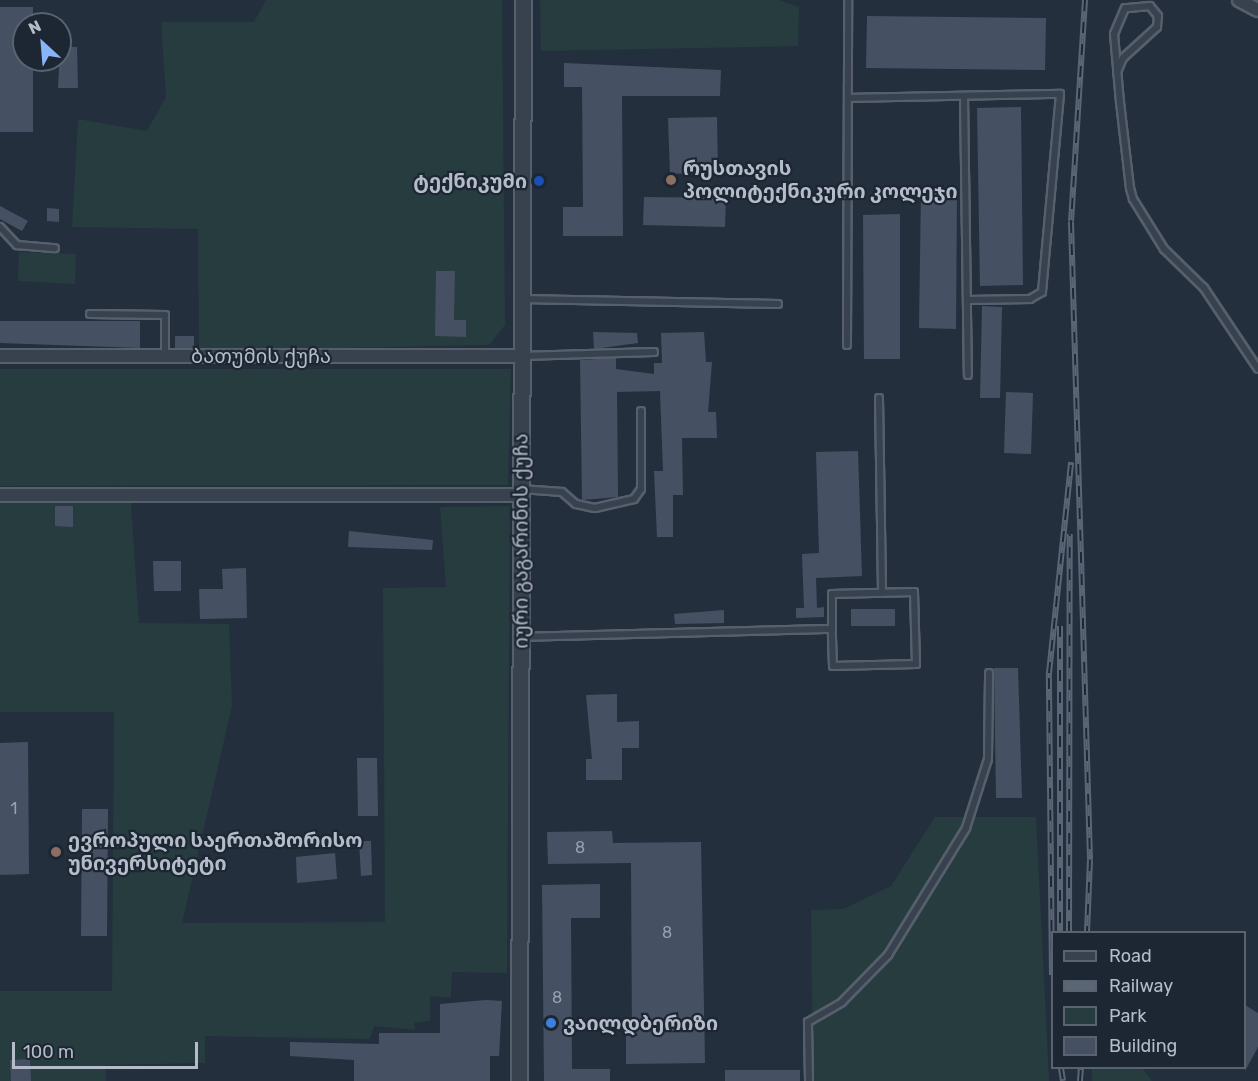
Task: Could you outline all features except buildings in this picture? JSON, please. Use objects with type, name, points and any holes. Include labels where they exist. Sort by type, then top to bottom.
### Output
[{"type":"street","name":"იური გაგარინის ქუჩა","points":[[519,1081],[523,0]]},
{"type":"street","points":[[1239,0],[1258,10]]},
{"type":"street","name":"ბათუმის ქუჩა","points":[[0,356],[521,356]]},
{"type":"street","points":[[0,495],[521,492]]},
{"type":"lane","points":[[847,345],[848,0]]},
{"type":"lane","points":[[1117,72],[1123,58],[1156,27],[1158,16],[1150,6],[1131,5],[1117,18],[1117,72],[1136,207],[1164,249],[1204,288],[1258,369]]},
{"type":"lane","points":[[848,98],[1060,94],[1042,292],[1030,299],[967,300]]},
{"type":"lane","points":[[964,96],[968,375]]},
{"type":"lane","points":[[0,227],[18,245],[55,248]]},
{"type":"lane","points":[[522,299],[778,304]]},
{"type":"lane","points":[[90,314],[165,315],[165,356]]},
{"type":"lane","points":[[521,356],[654,352]]},
{"type":"lane","points":[[879,398],[882,593]]},
{"type":"lane","points":[[521,492],[562,492],[576,504],[595,508],[634,499],[641,489],[641,411]]},
{"type":"lane","points":[[914,592],[916,664],[833,666],[832,629],[832,594],[914,592]]},
{"type":"lane","points":[[520,638],[832,629]]},
{"type":"lane","points":[[809,1081],[808,1022],[842,1002],[888,955],[966,828],[988,759],[989,673]]},
{"type":"green space","points":[[266,0],[502,0],[505,325],[489,345],[199,351],[198,229],[72,227],[78,119],[147,131],[166,97],[161,22],[254,22]]},
{"type":"green space","points":[[540,0],[779,0],[799,7],[798,46],[541,51]]},
{"type":"green space","points":[[19,252],[76,254],[75,284],[18,281]]},
{"type":"green space","points":[[0,369],[511,369],[508,485],[0,486]]},
{"type":"green space","points":[[0,501],[131,503],[139,623],[229,624],[232,706],[182,923],[385,922],[383,588],[446,587],[440,507],[510,506],[507,973],[452,972],[451,998],[430,996],[430,1021],[414,1023],[415,1030],[374,1026],[370,1039],[205,1036],[205,1063],[105,1065],[106,1081],[0,1081],[0,991],[112,991],[114,712],[0,712]]},
{"type":"green space","points":[[935,817],[1036,817],[1049,1081],[813,1081],[811,910],[843,909],[891,886]]},
{"type":"green space","points":[[1092,1069],[1143,1069],[1152,1081],[1092,1081]]},
{"type":"railway","points":[[1085,0],[1071,222],[1090,860],[1087,931]]},
{"type":"railway","points":[[1052,931],[1049,673],[1071,462]]},
{"type":"railway","points":[[1069,931],[1070,534]]},
{"type":"railway","points":[[1060,626],[1060,931]]},
{"type":"railway","points":[[1061,1069],[1063,1081]]},
{"type":"railway","points":[[1080,1081],[1081,1069]]},
{"type":"place","name":"რუსთავის პოლიტექნიკური კოლეჯი","points":[[671,180]]},
{"type":"place","name":"ტექნიკუმი","points":[[539,181]]},
{"type":"place","name":"ევროპული საერთაშორისო უნივერსიტეტი","points":[[56,852]]},
{"type":"place","name":"ვაილდბერიზი","points":[[551,1023]]}]
